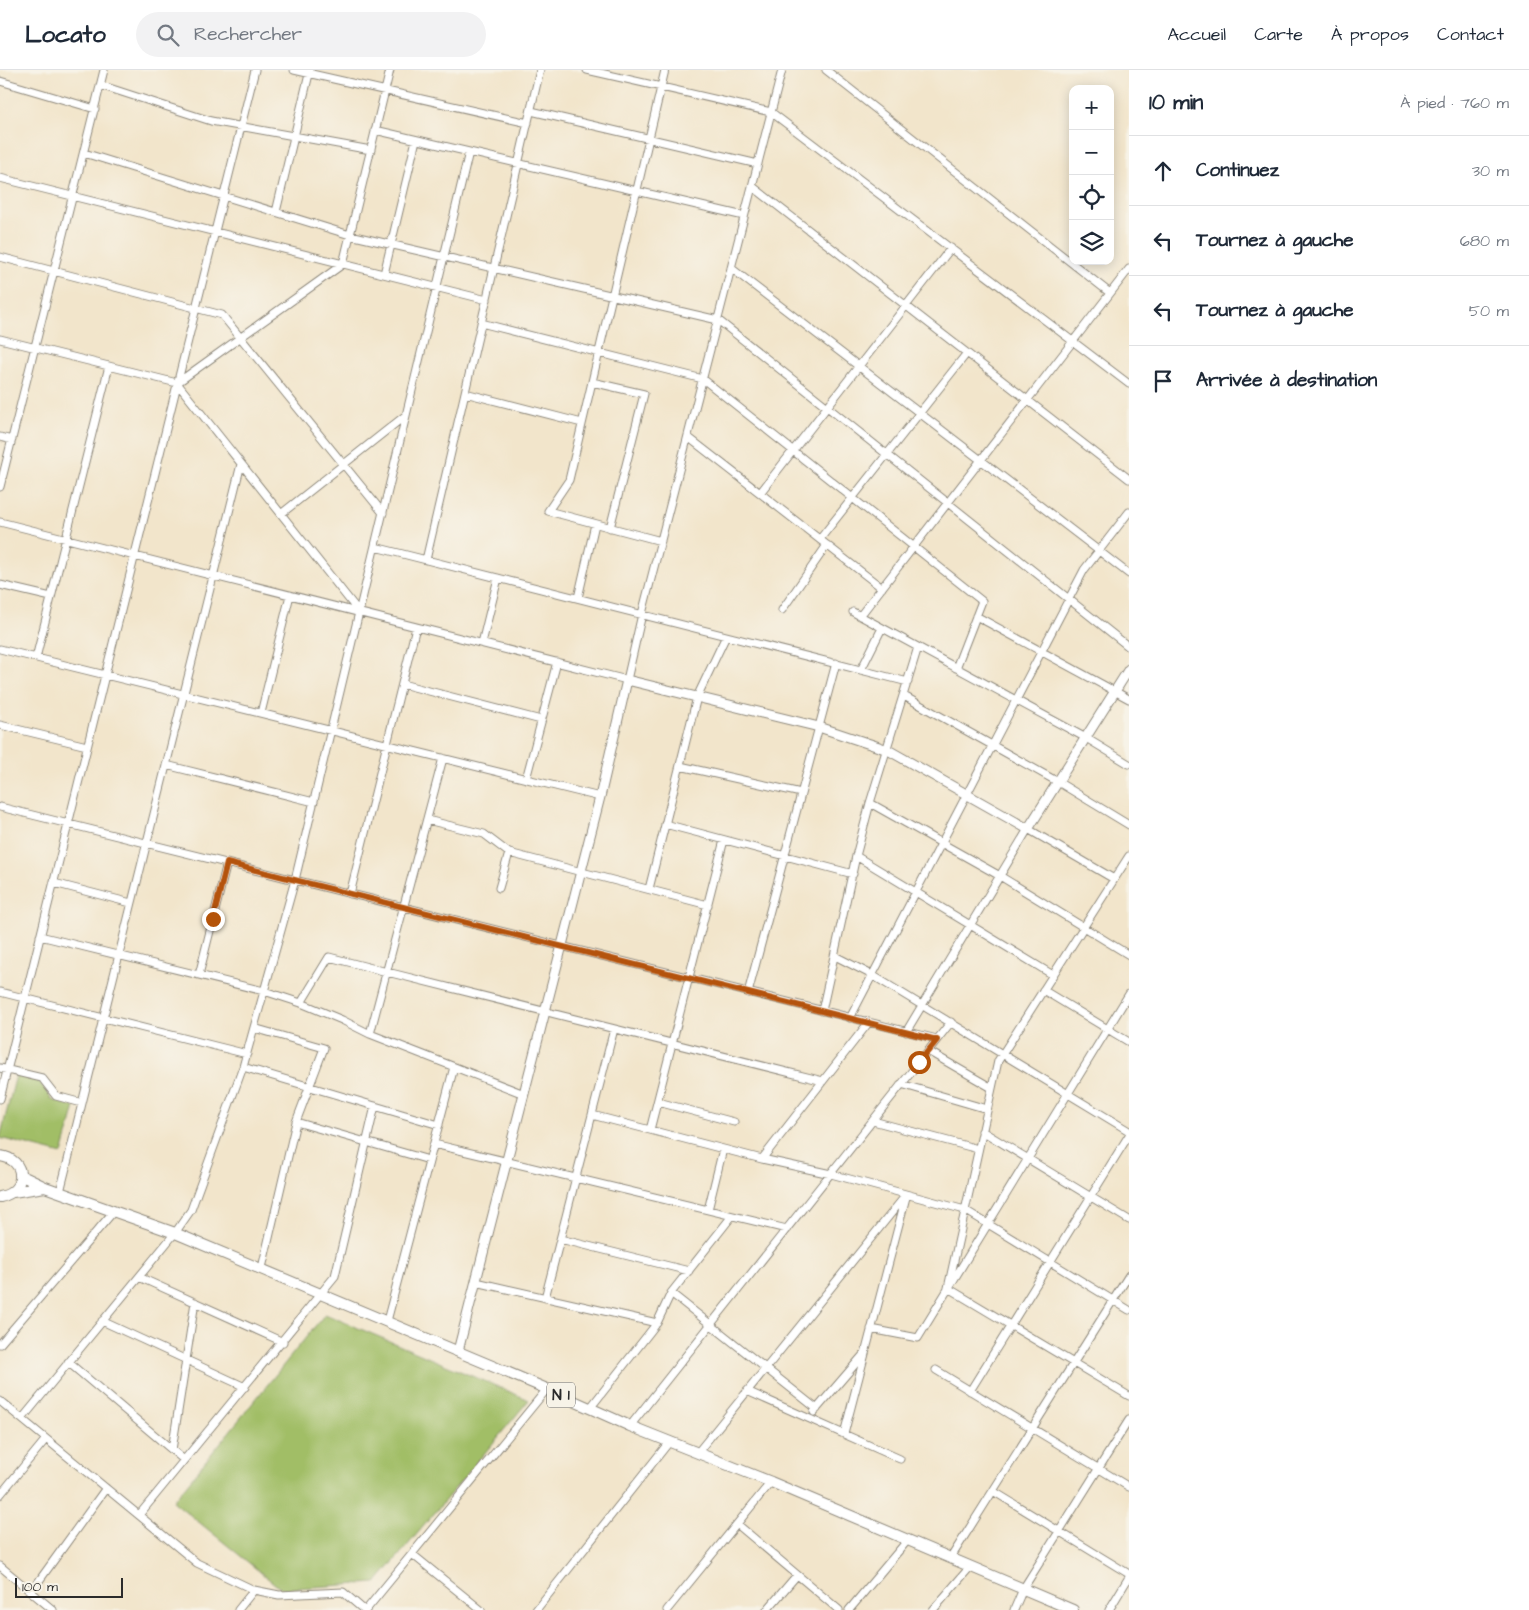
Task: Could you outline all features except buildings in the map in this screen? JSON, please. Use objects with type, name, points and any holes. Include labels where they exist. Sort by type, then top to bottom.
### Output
[{"type":"highway","points":[[0,1156],[11,1159],[15,1163],[20,1175],[20,1181],[13,1192],[0,1197]]},
{"type":"highway","name":"N 1","points":[[20,1175],[45,1187],[175,1232],[458,1351],[630,1426],[771,1482],[1073,1610]]},
{"type":"highway","name":"N 1","points":[[13,1192],[45,1187]]},
{"type":"main road","points":[[458,1351],[600,797],[627,680],[819,727],[888,750],[1028,829],[1129,670]]},
{"type":"street","points":[[0,487],[104,70]]},
{"type":"street","points":[[0,1099],[4,1069],[25,998],[54,883],[255,70]]},
{"type":"street","points":[[294,70],[528,123]]},
{"type":"street","points":[[177,383],[343,264],[390,70]]},
{"type":"street","points":[[426,560],[540,70]]},
{"type":"street","points":[[587,70],[771,112],[1129,384]]},
{"type":"street","points":[[661,541],[548,512],[569,480],[665,70]]},
{"type":"street","points":[[0,522],[627,680],[642,614],[782,70]]},
{"type":"street","points":[[826,70],[1110,293]]},
{"type":"street","points":[[276,212],[309,72]]},
{"type":"street","points":[[0,81],[94,109]]},
{"type":"street","points":[[100,85],[211,121],[370,150]]},
{"type":"street","points":[[531,111],[758,164]]},
{"type":"street","points":[[375,130],[744,216]]},
{"type":"street","points":[[384,274],[416,140]]},
{"type":"street","points":[[22,1418],[139,1277],[191,1210],[243,1067],[295,880],[469,152]]},
{"type":"street","points":[[84,153],[350,235],[718,320],[1129,647]]},
{"type":"street","points":[[0,178],[487,300]]},
{"type":"street","points":[[752,186],[1129,479]]},
{"type":"street","points":[[760,493],[951,248]]},
{"type":"street","points":[[0,257],[222,315],[383,513]]},
{"type":"street","points":[[731,268],[1129,574]]},
{"type":"street","points":[[860,616],[1129,269]]},
{"type":"street","points":[[481,323],[703,379],[982,601],[956,668]]},
{"type":"street","points":[[0,339],[177,383],[359,612]]},
{"type":"street","points":[[820,539],[967,353]]},
{"type":"street","points":[[36,658],[109,366]]},
{"type":"street","points":[[592,382],[644,394],[610,528]]},
{"type":"street","points":[[465,393],[582,423]]},
{"type":"street","points":[[281,514],[406,415]]},
{"type":"street","points":[[0,437],[12,440]]},
{"type":"street","points":[[688,437],[882,588]]},
{"type":"street","points":[[60,1192],[241,464]]},
{"type":"street","points":[[850,1018],[1068,599],[1084,570],[1129,512]]},
{"type":"street","points":[[578,598],[595,524]]},
{"type":"street","points":[[782,610],[827,545]]},
{"type":"street","points":[[375,547],[908,682]]},
{"type":"street","points":[[482,644],[498,578]]},
{"type":"street","points":[[0,585],[51,597]]},
{"type":"street","points":[[260,713],[290,595]]},
{"type":"street","points":[[852,612],[1086,738],[1129,764]]},
{"type":"street","points":[[976,616],[1129,699]]},
{"type":"street","points":[[350,894],[416,627]]},
{"type":"street","points":[[861,670],[882,628]]},
{"type":"street","points":[[649,889],[697,697],[726,636]]},
{"type":"street","points":[[822,1011],[856,856],[870,803],[888,750],[918,647]]},
{"type":"street","points":[[0,649],[600,797]]},
{"type":"street","points":[[526,779],[557,662]]},
{"type":"street","points":[[748,993],[836,663]]},
{"type":"street","points":[[402,684],[541,720]]},
{"type":"street","points":[[904,696],[1058,782],[1129,825]]},
{"type":"street","points":[[0,726],[87,746]]},
{"type":"street","points":[[370,1034],[443,758]]},
{"type":"street","points":[[166,765],[314,802]]},
{"type":"street","points":[[680,766],[801,793]]},
{"type":"street","points":[[870,803],[1000,876],[1129,955]]},
{"type":"street","points":[[0,807],[937,1040]]},
{"type":"street","points":[[427,820],[484,834],[509,853],[708,905]]},
{"type":"street","points":[[666,824],[853,874]]},
{"type":"street","points":[[906,1032],[1028,829],[1114,879]]},
{"type":"street","points":[[650,1130],[724,840]]},
{"type":"street","points":[[499,888],[509,853]]},
{"type":"street","points":[[856,856],[1053,975]]},
{"type":"street","points":[[948,1288],[998,1061],[1114,879],[1126,867],[1129,856]]},
{"type":"street","points":[[199,975],[227,863]]},
{"type":"street","points":[[54,883],[131,903]]},
{"type":"street","points":[[40,936],[264,991],[301,1003],[370,1034],[524,1094]]},
{"type":"street","points":[[835,956],[872,975],[1129,1130]]},
{"type":"street","points":[[301,1003],[329,957],[823,1081]]},
{"type":"street","points":[[1043,990],[1129,1042]]},
{"type":"street","points":[[0,992],[247,1054]]},
{"type":"street","points":[[872,1330],[918,1338],[1129,994]]},
{"type":"street","points":[[762,1159],[869,1022]]},
{"type":"street","points":[[630,1426],[951,1022]]},
{"type":"street","points":[[254,1028],[324,1048],[296,1122],[262,1268]]},
{"type":"street","points":[[545,1298],[614,1029]]},
{"type":"street","points":[[928,1051],[992,1088]]},
{"type":"street","points":[[243,1067],[439,1125]]},
{"type":"street","points":[[386,1321],[454,1067]]},
{"type":"street","points":[[4,1069],[42,1078],[56,1096],[82,1103]]},
{"type":"street","points":[[902,1084],[987,1109]]},
{"type":"street","points":[[658,1102],[734,1122]]},
{"type":"street","points":[[139,1515],[283,1342],[335,1276],[375,1106]]},
{"type":"street","points":[[592,1115],[762,1159],[831,1174],[965,1210],[1129,1310]]},
{"type":"street","points":[[873,1121],[978,1149]]},
{"type":"street","points":[[296,1122],[429,1160]]},
{"type":"street","points":[[982,1131],[1129,1220]]},
{"type":"street","points":[[970,1391],[1129,1136]]},
{"type":"street","points":[[434,1144],[787,1229]]},
{"type":"street","points":[[708,1210],[723,1149]]},
{"type":"street","points":[[844,1434],[906,1195]]},
{"type":"street","points":[[698,1452],[906,1195]]},
{"type":"street","points":[[0,1344],[114,1211]]},
{"type":"street","points":[[591,1408],[656,1324],[671,1293],[732,1216]]},
{"type":"street","points":[[560,1239],[689,1271]]},
{"type":"street","points":[[950,1559],[1129,1274]]},
{"type":"street","points":[[139,1277],[283,1342]]},
{"type":"street","points":[[476,1282],[656,1324]]},
{"type":"street","points":[[948,1288],[1129,1396]]},
{"type":"street","points":[[671,1293],[817,1409]]},
{"type":"street","points":[[172,1450],[195,1302]]},
{"type":"street","points":[[102,1321],[245,1387]]},
{"type":"street","points":[[809,1418],[866,1352]]},
{"type":"street","points":[[68,1362],[184,1460]]},
{"type":"street","points":[[936,1370],[1129,1487]]},
{"type":"street","points":[[0,1401],[196,1563],[254,1590],[279,1595],[344,1592],[365,1610],[547,1389]]},
{"type":"street","points":[[748,1391],[900,1459]]},
{"type":"street","points":[[1014,1610],[1023,1589],[1129,1420]]},
{"type":"street","points":[[0,1495],[46,1438]]},
{"type":"street","points":[[536,1610],[670,1441]]},
{"type":"street","points":[[667,1610],[771,1482]]},
{"type":"street","points":[[31,1592],[106,1488]]},
{"type":"street","points":[[993,1491],[1129,1576],[1109,1610]]},
{"type":"street","points":[[737,1524],[839,1610]]},
{"type":"street","points":[[849,1610],[907,1541]]},
{"type":"street","points":[[412,1554],[481,1610]]},
{"type":"street","points":[[0,1566],[53,1610]]},
{"type":"street","points":[[933,1610],[970,1566]]},
{"type":"street","points":[[768,1610],[797,1575]]},
{"type":"street","points":[[238,1610],[254,1590]]},
{"type":"green space","points":[[16,1075],[39,1081],[52,1100],[75,1107],[62,1154],[0,1138]]},
{"type":"green space","points":[[325,1314],[529,1400],[376,1583],[281,1589],[173,1501]]},
{"type":"route","points":[[213,919],[227,863],[937,1040],[919,1062]]}]
